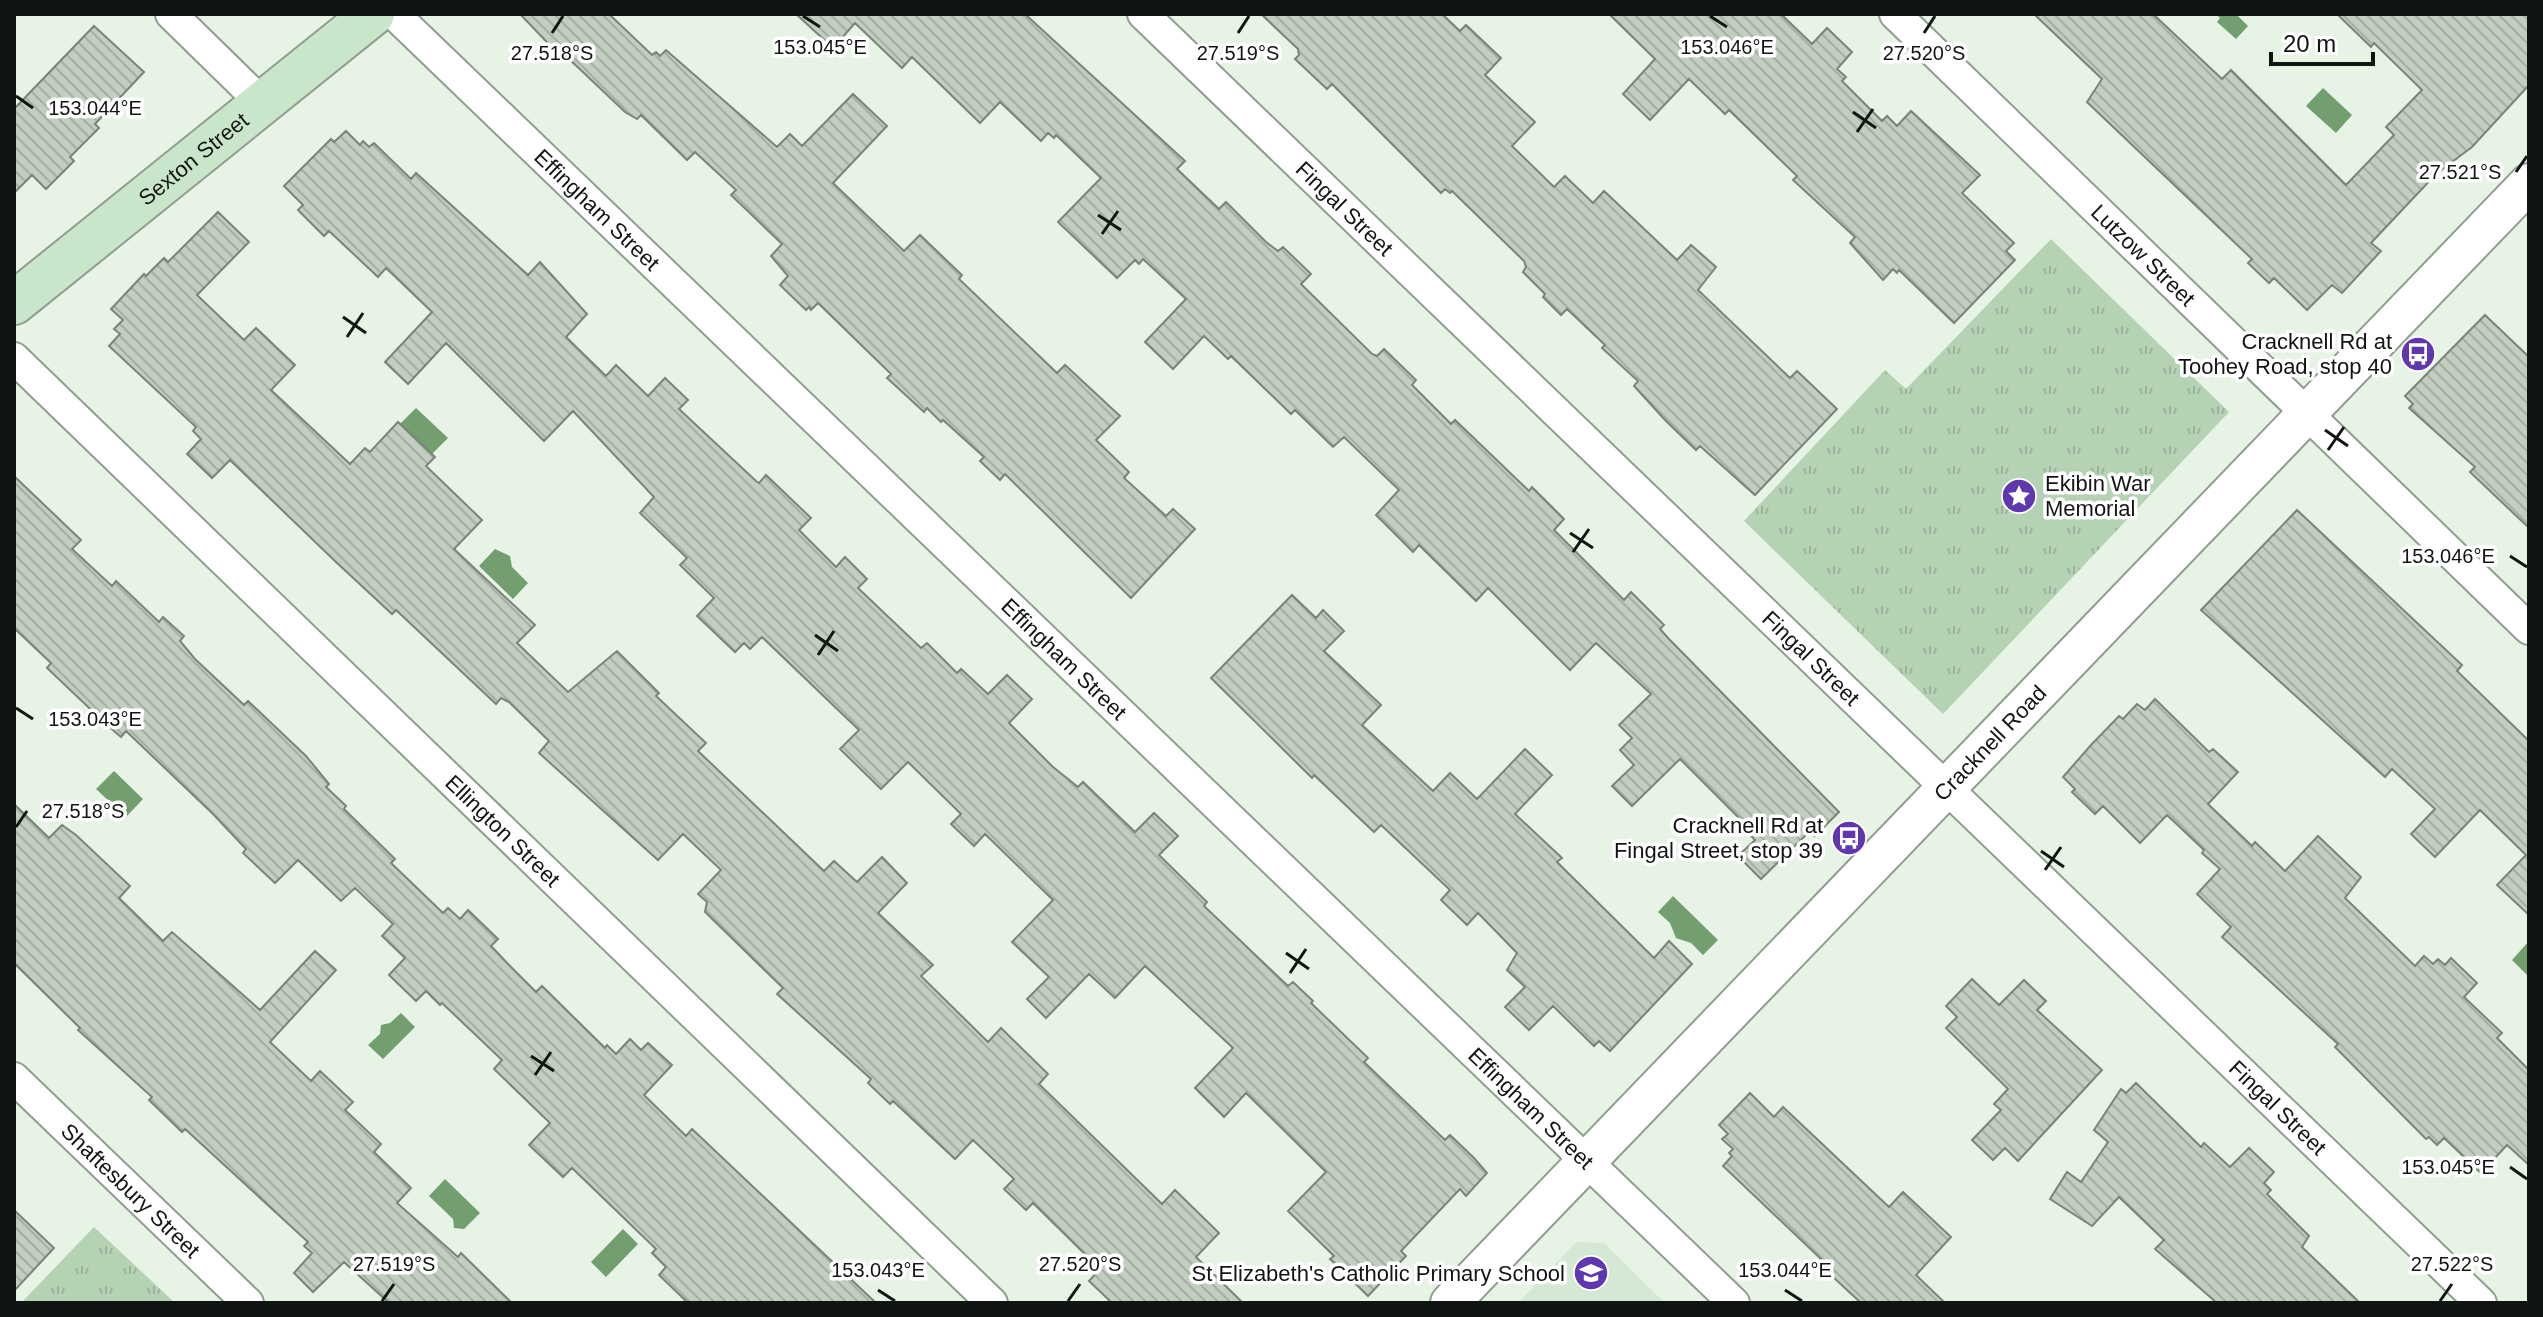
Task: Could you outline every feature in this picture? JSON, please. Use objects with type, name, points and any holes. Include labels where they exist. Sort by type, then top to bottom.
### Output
[{"type":"main road","name":"Sexton Street","points":[[14,303],[373,14]]},
{"type":"street","points":[[171,14],[262,103]]},
{"type":"street","name":"Effingham Street","points":[[394,14],[1734,1303]]},
{"type":"street","name":"Fingal Street","points":[[1143,14],[2481,1303]]},
{"type":"street","name":"Lutzow Street","points":[[1895,14],[2529,629]]},
{"type":"street","name":"Cracknell Road","points":[[1450,1303],[2529,183]]},
{"type":"street","name":"Ellington Street","points":[[14,358],[992,1303]]},
{"type":"street","name":"Shaftesbury Street","points":[[14,1078],[248,1303]]},
{"type":"shaded area","points":[[2216,14],[2236,14],[2248,26],[2236,39],[2217,22],[2220,18]]},
{"type":"shaded area","points":[[2323,88],[2352,115],[2336,133],[2306,106]]},
{"type":"shaded area","points":[[416,408],[448,438],[432,454],[400,424]]},
{"type":"shaded area","points":[[495,549],[510,556],[512,567],[528,583],[513,599],[479,566]]},
{"type":"shaded area","points":[[114,771],[143,799],[126,817],[96,789]]},
{"type":"shaded area","points":[[1673,896],[1718,940],[1703,955],[1691,943],[1676,938],[1670,923],[1658,912]]},
{"type":"shaded area","points":[[2529,941],[2529,973],[2527,975],[2512,960]]},
{"type":"shaded area","points":[[401,1013],[415,1027],[383,1059],[368,1045],[380,1034],[381,1025],[390,1023]]},
{"type":"shaded area","points":[[445,1179],[480,1213],[464,1229],[454,1228],[453,1219],[429,1196]]},
{"type":"shaded area","points":[[623,1229],[638,1244],[606,1277],[591,1262]]},
{"type":"shaded area","name":"St Elizabeth's Catholic Primary School","points":[[1576,1242],[1604,1243],[1665,1303],[1518,1303]]},
{"type":"green space","points":[[2051,239],[2229,412],[1943,714],[1744,521],[1885,370],[1906,389]]},
{"type":"green space","points":[[94,1227],[175,1303],[21,1303]]},
{"type":"building","points":[[520,14],[609,14],[652,55],[656,52],[660,56],[666,50],[777,147],[790,134],[802,146],[853,94],[887,126],[833,183],[904,251],[920,235],[962,275],[959,279],[1057,373],[1065,365],[1120,416],[1096,440],[1129,472],[1124,478],[1166,516],[1173,509],[1195,529],[1131,598],[1005,474],[1000,480],[980,461],[984,457],[927,408],[924,412],[887,378],[891,374],[818,303],[811,310],[809,307],[806,310],[780,285],[788,276],[771,256],[782,244],[731,195],[736,190],[695,152],[687,160],[641,115],[637,119],[625,112],[567,57],[564,60]]},
{"type":"building","points":[[796,14],[1025,14],[1185,161],[1177,169],[1219,209],[1226,202],[1266,242],[1278,251],[1283,247],[1311,274],[1301,284],[1372,354],[1377,356],[1384,349],[1416,380],[1412,385],[1451,424],[1455,420],[1529,491],[1532,487],[1564,519],[1554,530],[1624,600],[1631,592],[1664,625],[1660,629],[1669,639],[1839,812],[1815,836],[1810,831],[1761,879],[1738,856],[1755,840],[1747,832],[1750,829],[1680,759],[1632,806],[1612,786],[1634,765],[1620,750],[1632,738],[1619,725],[1651,694],[1596,643],[1570,670],[1488,588],[1476,601],[1419,545],[1413,552],[1376,515],[1399,490],[1344,437],[1333,447],[1295,410],[1291,414],[1231,356],[1228,359],[1204,336],[1173,369],[1145,342],[1186,299],[1143,259],[1139,264],[1135,260],[1117,278],[1058,222],[1101,178],[1056,135],[1054,138],[1048,133],[1041,141],[1000,102],[980,123],[912,57],[902,68],[855,23],[833,48]]},
{"type":"building","points":[[1261,14],[1442,14],[1460,31],[1466,25],[1501,58],[1485,75],[1535,122],[1512,146],[1554,187],[1565,176],[1593,203],[1604,191],[1677,260],[1691,245],[1716,267],[1698,290],[1790,378],[1797,371],[1837,409],[1755,495],[1700,446],[1696,450],[1665,420],[1634,386],[1638,381],[1602,348],[1605,345],[1567,309],[1561,315],[1543,297],[1545,294],[1523,272],[1526,267],[1524,261],[1452,191],[1450,193],[1445,189],[1441,193],[1332,84],[1327,89],[1295,59],[1299,55],[1298,49]]},
{"type":"building","points":[[1609,14],[1781,14],[1812,44],[1827,28],[1852,52],[1837,69],[1846,77],[1842,81],[1882,121],[1887,116],[1897,126],[1911,111],[1980,175],[1962,193],[2014,243],[2006,251],[2015,260],[1954,323],[1899,270],[1897,273],[1893,269],[1883,280],[1850,243],[1855,237],[1793,180],[1797,176],[1729,110],[1725,114],[1689,79],[1650,120],[1623,94],[1655,59]]},
{"type":"building","points":[[2034,14],[2153,14],[2222,79],[2231,70],[2346,185],[2394,135],[2386,127],[2422,90],[2374,43],[2371,47],[2337,14],[2529,14],[2529,85],[2472,147],[2436,174],[2371,243],[2381,251],[2342,293],[2332,285],[2307,310],[2274,278],[2269,283],[2248,263],[2252,259],[2087,102],[2102,79]]},
{"type":"building","points":[[94,26],[144,72],[95,124],[99,128],[70,157],[74,161],[46,189],[32,175],[14,193],[14,109]]},
{"type":"building","points":[[346,131],[360,145],[363,141],[369,147],[374,143],[411,179],[416,173],[528,275],[540,262],[587,314],[566,337],[606,376],[616,365],[648,396],[665,378],[688,400],[679,409],[756,481],[759,483],[766,475],[811,518],[799,530],[836,567],[845,557],[867,579],[858,588],[921,648],[927,643],[957,673],[961,669],[988,694],[1007,675],[1032,699],[1009,723],[1053,767],[1078,787],[1083,782],[1135,832],[1154,813],[1178,836],[1159,855],[1207,902],[1204,906],[1288,986],[1293,982],[1313,1001],[1311,1003],[1368,1058],[1364,1062],[1445,1140],[1450,1135],[1474,1158],[1487,1173],[1466,1196],[1460,1189],[1401,1251],[1406,1256],[1368,1296],[1330,1259],[1334,1256],[1288,1211],[1326,1172],[1246,1093],[1224,1117],[1195,1088],[1233,1048],[1145,966],[1115,998],[1089,974],[1046,1018],[1027,999],[1049,977],[1012,942],[1053,900],[985,834],[974,846],[951,824],[961,814],[908,762],[881,789],[840,749],[859,730],[762,637],[750,649],[744,643],[735,652],[697,616],[714,598],[680,565],[687,558],[640,513],[654,497],[573,411],[544,441],[446,343],[408,384],[385,362],[432,312],[386,268],[378,277],[329,231],[324,236],[298,210],[303,205],[284,186],[331,139],[334,142]]},
{"type":"building","points":[[218,212],[249,242],[197,295],[244,340],[256,328],[295,365],[271,390],[350,464],[365,448],[370,452],[398,422],[435,457],[426,466],[482,520],[454,549],[535,625],[517,643],[568,692],[617,651],[659,693],[656,696],[706,743],[698,751],[824,871],[834,861],[857,882],[882,857],[907,883],[878,913],[933,965],[921,976],[988,1042],[1001,1028],[1048,1074],[1039,1084],[1162,1204],[1175,1190],[1219,1233],[1196,1257],[1243,1303],[1112,1303],[1089,1281],[1100,1269],[1033,1203],[1026,1210],[1004,1189],[1014,1179],[973,1140],[955,1159],[893,1101],[890,1104],[868,1083],[871,1079],[777,994],[783,988],[705,912],[707,902],[698,894],[721,870],[683,834],[658,860],[539,753],[549,741],[509,702],[501,698],[496,704],[396,610],[392,614],[230,460],[212,478],[187,454],[201,439],[193,431],[196,427],[109,346],[120,334],[114,329],[123,320],[111,309],[144,274],[146,276],[164,258],[168,262]]},
{"type":"building","points":[[2485,315],[2529,357],[2529,528],[2470,472],[2475,467],[2409,408],[2413,404],[2405,396]]},
{"type":"building","points":[[14,476],[81,540],[72,549],[112,586],[116,581],[159,622],[163,617],[184,636],[180,641],[195,659],[244,705],[248,701],[306,756],[329,784],[326,787],[346,806],[344,809],[395,859],[391,863],[443,913],[448,908],[460,919],[468,910],[498,939],[491,946],[511,967],[536,992],[542,986],[605,1048],[607,1045],[616,1054],[630,1039],[641,1050],[648,1043],[672,1065],[644,1095],[686,1136],[692,1129],[876,1303],[688,1303],[659,1275],[666,1267],[652,1253],[656,1249],[572,1168],[563,1177],[529,1145],[550,1123],[494,1069],[502,1060],[442,1003],[440,1005],[426,991],[416,1001],[389,975],[405,958],[382,936],[393,924],[355,888],[341,901],[298,860],[275,883],[243,853],[246,849],[213,814],[126,731],[121,737],[106,724],[47,668],[51,663],[14,628]]},
{"type":"building","points":[[2297,510],[2462,665],[2457,671],[2529,741],[2529,915],[2497,885],[2526,855],[2480,810],[2435,857],[2411,834],[2435,809],[2392,769],[2385,777],[2201,610]]},
{"type":"building","points":[[1292,595],[1316,618],[1323,610],[1344,631],[1324,651],[1381,705],[1362,725],[1433,791],[1450,773],[1477,799],[1525,749],[1552,775],[1515,814],[1562,858],[1557,862],[1654,958],[1669,941],[1692,964],[1610,1051],[1599,1041],[1594,1046],[1553,1006],[1529,1030],[1505,1007],[1525,987],[1507,970],[1517,953],[1478,913],[1467,925],[1441,900],[1450,890],[1381,825],[1374,832],[1314,775],[1312,778],[1211,678]]},
{"type":"building","points":[[2155,699],[2209,752],[2213,749],[2238,772],[2208,804],[2252,846],[2255,842],[2285,871],[2318,836],[2361,877],[2345,898],[2415,966],[2424,956],[2433,964],[2438,959],[2445,965],[2451,958],[2477,983],[2464,997],[2502,1033],[2497,1038],[2529,1070],[2529,1165],[2507,1145],[2481,1173],[2444,1138],[2437,1145],[2429,1137],[2426,1139],[2335,1047],[2338,1044],[2222,937],[2231,927],[2197,894],[2220,869],[2202,853],[2204,850],[2167,815],[2140,843],[2103,806],[2095,814],[2072,792],[2075,789],[2063,777],[2091,745],[2119,716],[2123,719],[2137,704],[2145,710]]},
{"type":"building","points":[[14,804],[49,838],[62,825],[76,835],[130,886],[119,898],[163,941],[172,932],[260,1010],[315,951],[336,970],[270,1042],[311,1081],[320,1071],[353,1102],[345,1110],[381,1144],[374,1152],[411,1188],[397,1203],[458,1257],[461,1253],[512,1303],[389,1303],[344,1262],[313,1292],[294,1273],[312,1253],[304,1246],[308,1242],[185,1129],[182,1132],[149,1100],[152,1097],[78,1030],[80,1028],[14,963]]},
{"type":"building","points":[[1972,979],[1999,1005],[2024,980],[2046,1001],[2037,1010],[2102,1070],[2018,1161],[2005,1148],[1993,1160],[1972,1140],[2001,1110],[1994,1104],[2008,1089],[1946,1028],[1957,1017],[1946,1006]]},
{"type":"building","points":[[2136,1083],[2201,1147],[2204,1143],[2230,1167],[2249,1148],[2274,1172],[2264,1183],[2271,1190],[2267,1194],[2309,1236],[2302,1247],[2360,1303],[2217,1303],[2155,1249],[2164,1240],[2119,1197],[2092,1226],[2050,1199],[2067,1172],[2081,1182],[2108,1142],[2094,1130],[2121,1089],[2126,1093]]},
{"type":"building","points":[[1750,1093],[1774,1117],[1783,1107],[1889,1207],[1903,1192],[1951,1237],[1916,1275],[1945,1303],[1861,1303],[1818,1263],[1821,1259],[1723,1166],[1732,1156],[1729,1153],[1733,1149],[1722,1139],[1728,1134],[1719,1125]]},
{"type":"building","points":[[14,1210],[54,1248],[14,1291]]},
{"type":"place","name":"Cracknell Rd at Toohey Road, stop 40","points":[[2418,354]]},
{"type":"place","name":"Ekibin War Memorial","points":[[2019,496]]},
{"type":"place","name":"Cracknell Rd at Fingal Street, stop 39","points":[[1849,838]]},
{"type":"place","name":"St Elizabeth's Catholic Primary School","points":[[1591,1273]]}]
